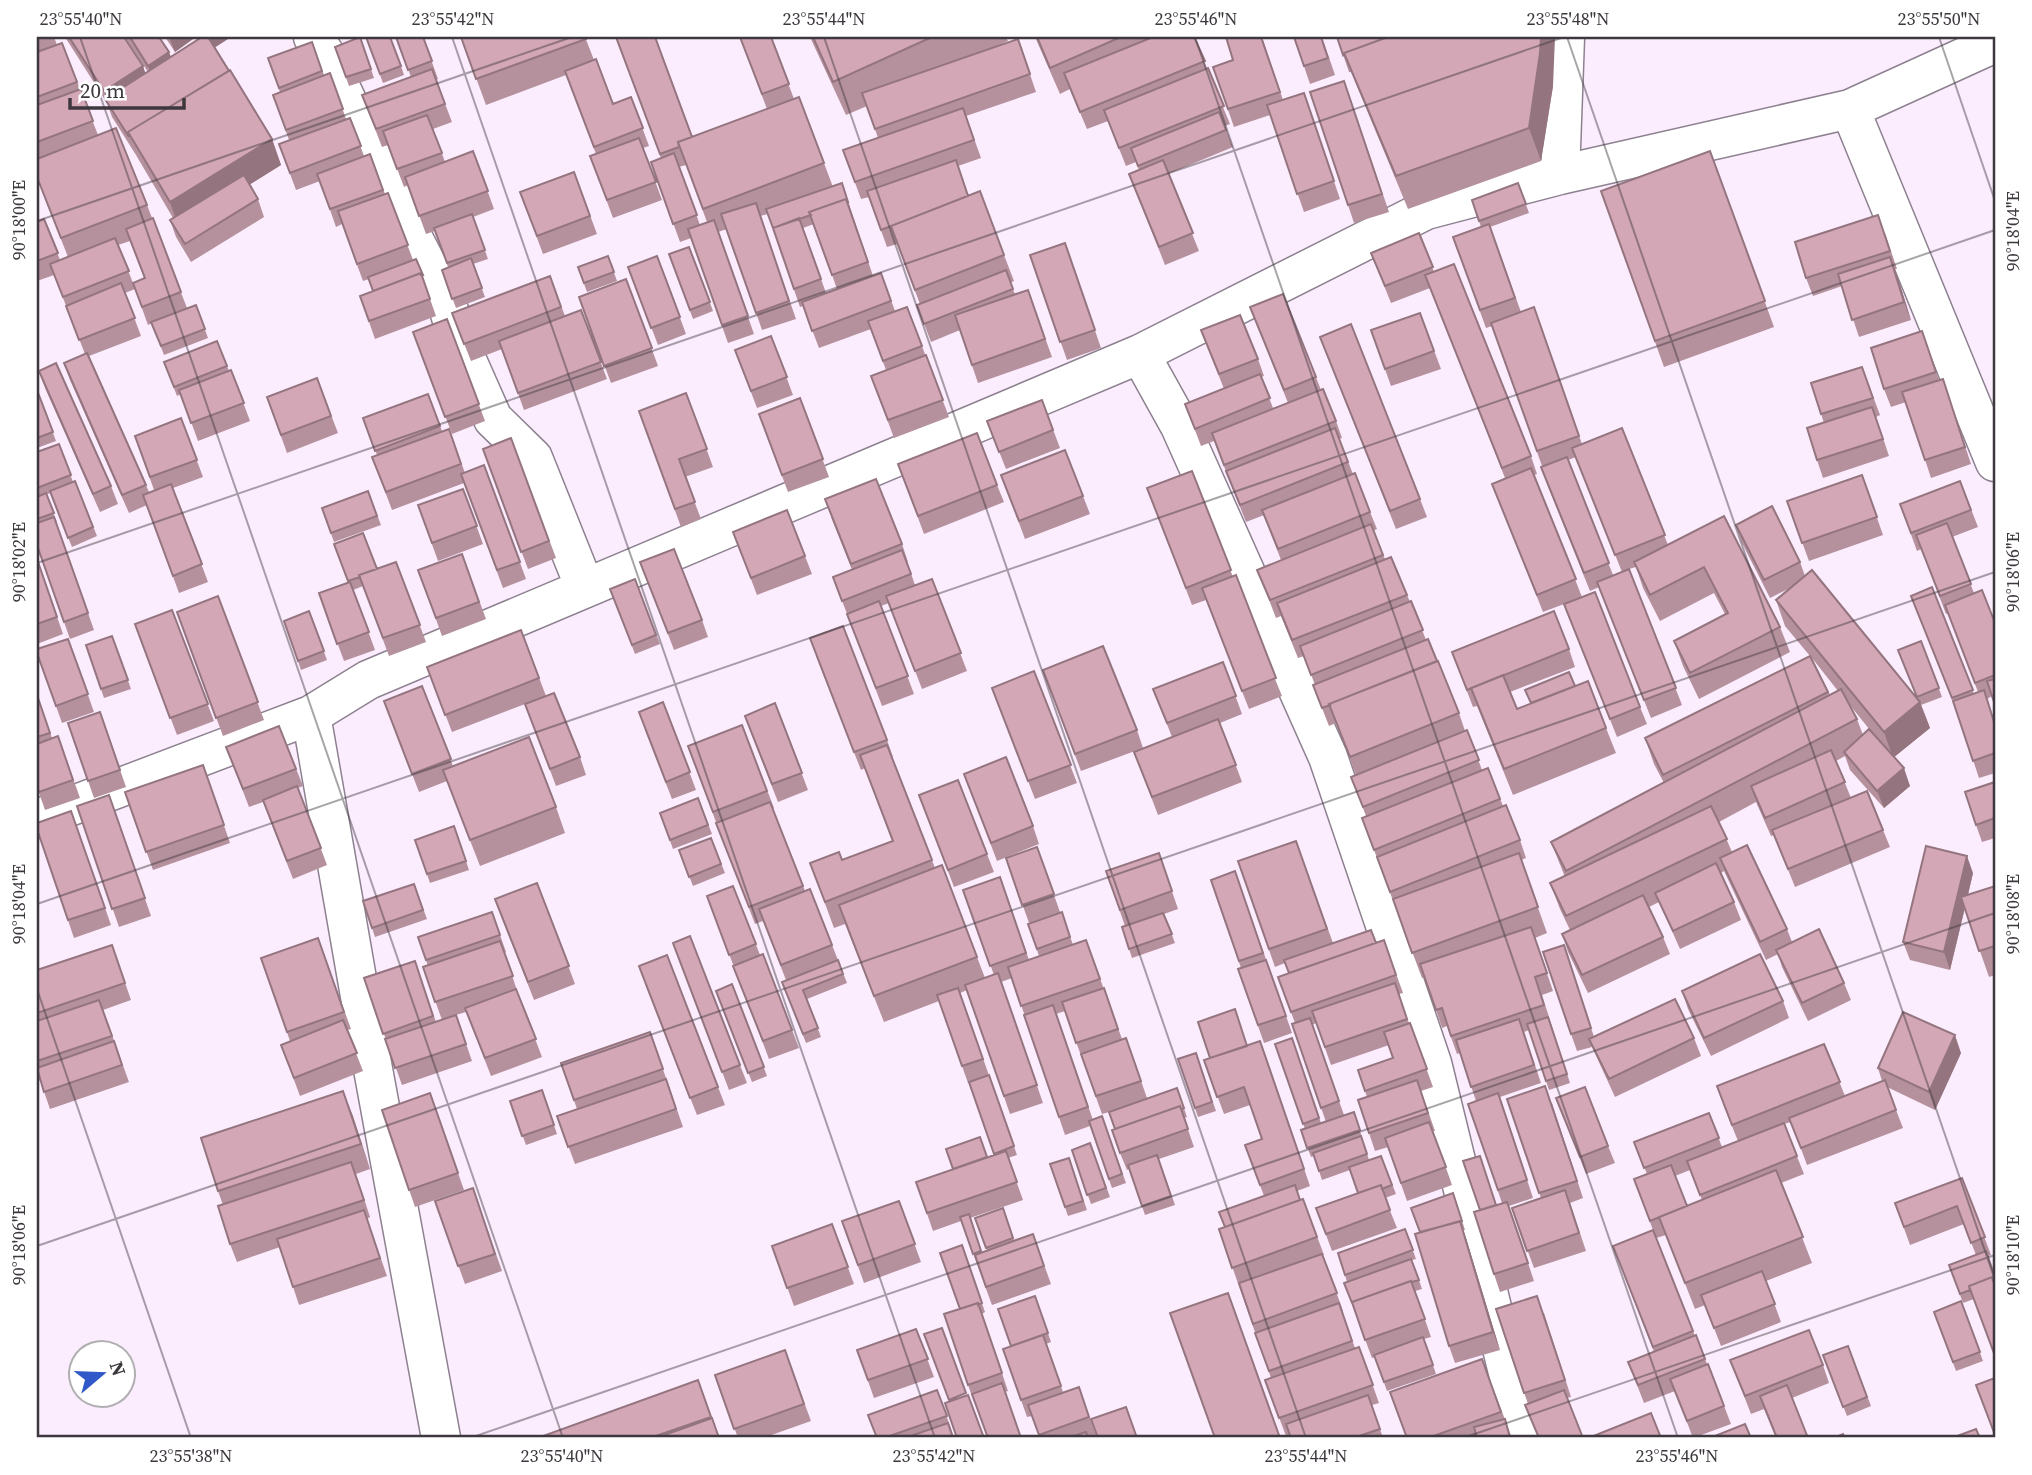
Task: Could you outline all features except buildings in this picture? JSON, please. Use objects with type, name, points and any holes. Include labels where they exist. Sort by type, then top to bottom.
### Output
[{"type":"street","points":[[313,37],[325,54],[391,195],[447,304],[458,340],[493,419],[533,458],[585,588]]},
{"type":"street","points":[[1560,175],[1565,37]]},
{"type":"street","points":[[37,820],[311,715],[368,680],[1140,354],[1426,210],[1560,175],[1850,109],[1995,43]]},
{"type":"street","points":[[1850,109],[1995,462]]},
{"type":"street","points":[[1140,354],[1180,426],[1328,757],[1432,1063],[1524,1438]]},
{"type":"street","points":[[311,715],[441,1438]]}]
